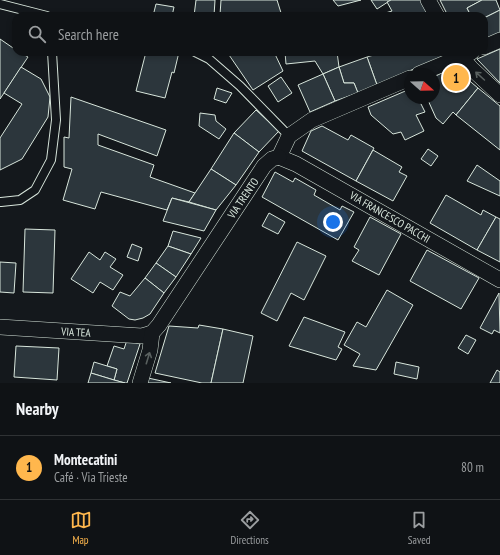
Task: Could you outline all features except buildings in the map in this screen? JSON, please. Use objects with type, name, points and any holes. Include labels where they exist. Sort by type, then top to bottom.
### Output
[{"type":"street","points":[[428,0],[435,12]]},
{"type":"street","points":[[488,45],[500,40]]},
{"type":"street","points":[[432,68],[459,56]]},
{"type":"street","points":[[465,56],[500,95]]},
{"type":"street","points":[[279,158],[289,136],[312,120],[404,81]]},
{"type":"street","name":"VIA FRANCESCO PACCHI","points":[[279,158],[296,164],[500,280]]},
{"type":"street","name":"VIA TRENTO","points":[[140,383],[150,350],[152,333],[159,325],[264,166],[272,159],[279,158]]},
{"type":"street","name":"VIA TEA","points":[[0,327],[142,336],[152,333]]},
{"type":"lane","points":[[0,4],[31,12]]},
{"type":"lane","points":[[1,202],[20,200],[35,190],[51,160],[56,120],[52,56]]},
{"type":"lane","points":[[203,56],[209,59],[240,86],[289,136]]},
{"type":"place","name":"Montecatini","points":[[456,78]]}]
